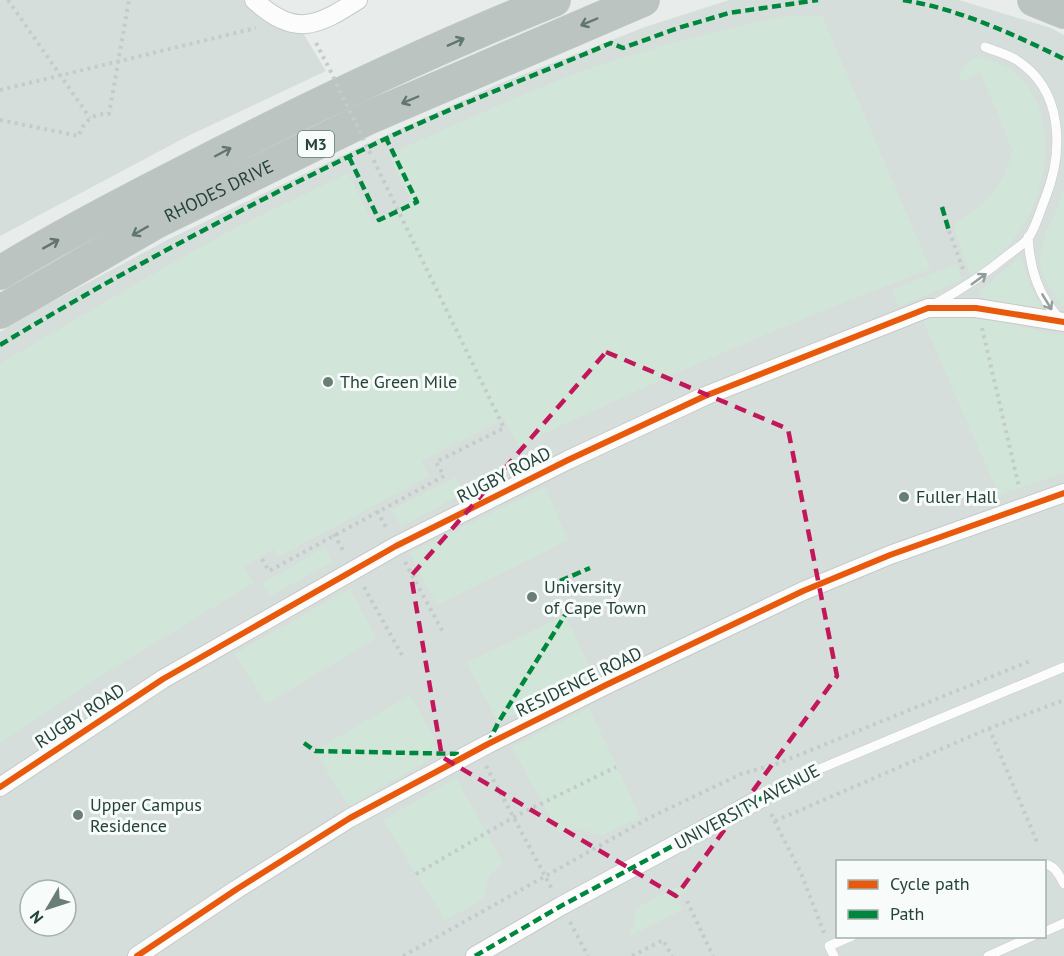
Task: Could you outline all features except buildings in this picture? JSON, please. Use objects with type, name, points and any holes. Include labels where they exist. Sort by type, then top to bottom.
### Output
[{"type":"highway","name":"RHODES DRIVE","points":[[0,273],[103,215],[280,122],[357,85],[554,0]]},
{"type":"highway","name":"RHODES DRIVE","points":[[0,312],[156,222],[368,118],[643,0]]},
{"type":"highway","points":[[1034,0],[1064,12]]},
{"type":"street","points":[[254,0],[269,14],[281,20],[303,25],[331,18],[358,0]]},
{"type":"street","name":"RUGBY ROAD","points":[[0,787],[163,679],[396,546],[568,460],[705,396],[928,308],[976,308],[1064,322]]},
{"type":"street","name":"RESIDENCE ROAD","points":[[136,956],[350,818],[606,685],[803,591],[890,555],[1064,493]]},
{"type":"street","name":"UNIVERSITY AVENUE","points":[[475,956],[561,906],[762,798]]},
{"type":"lane","points":[[928,308],[981,277],[1028,237],[1048,193],[1056,166],[1061,117],[1051,99],[1028,68],[1014,58],[985,47]]},
{"type":"lane","points":[[1028,237],[1034,276],[1049,307],[1064,322]]},
{"type":"lane","name":"UNIVERSITY AVENUE","points":[[762,798],[793,780],[1064,667]]},
{"type":"lane","points":[[1046,864],[1054,868],[1064,884]]},
{"type":"lane","points":[[1046,931],[1064,924]]},
{"type":"lane","points":[[834,956],[829,946],[847,938]]},
{"type":"lane","points":[[988,956],[1029,938]]},
{"type":"path","points":[[8,0],[90,118]]},
{"type":"path","points":[[0,120],[79,136],[82,127],[90,118],[99,114],[109,114],[129,0]]},
{"type":"path","points":[[0,90],[262,26]]},
{"type":"path","points":[[317,46],[326,63]]},
{"type":"path","points":[[262,559],[269,571],[444,476],[436,462],[504,428],[330,70]]},
{"type":"path","points":[[949,231],[961,262]]},
{"type":"path","points":[[984,338],[1024,507]]},
{"type":"path","points":[[377,511],[380,517]]},
{"type":"path","points":[[334,534],[346,555]]},
{"type":"path","points":[[403,558],[444,634]]},
{"type":"path","points":[[360,580],[403,657]]},
{"type":"path","points":[[775,821],[989,728],[1064,700]]},
{"type":"path","points":[[989,728],[1037,842]]},
{"type":"path","points":[[416,874],[514,817],[616,768]]},
{"type":"path","points":[[494,780],[543,872]]},
{"type":"path","points":[[762,798],[801,873],[829,946]]},
{"type":"path","points":[[687,901],[713,956]]},
{"type":"path","points":[[578,936],[588,956]]},
{"type":"path","points":[[632,956],[663,940],[672,956]]},
{"type":"highlighted area","points":[[606,352],[788,429],[837,676],[676,896],[442,757],[411,576]]},
{"type":"shaded area","points":[[0,0],[243,0],[276,28],[303,33],[326,71],[188,136],[0,236]]},
{"type":"shaded area","name":"University of Cape Town","points":[[729,0],[959,0],[1051,28],[1064,35],[1064,956],[0,956],[0,332],[167,240],[360,147],[501,83],[645,27]]},
{"type":"green space","name":"The Green Mile","points":[[784,16],[822,16],[930,269],[722,353],[519,446],[504,419],[421,461],[429,476],[278,557],[273,549],[244,567],[253,583],[94,680],[0,743],[0,364],[232,230],[348,173],[372,222],[411,202],[389,154],[569,76],[676,42]]},
{"type":"green space","points":[[977,57],[997,63],[1015,73],[1030,91],[1040,113],[1045,136],[1040,186],[1031,210],[1019,232],[1004,250],[971,276],[953,225],[976,210],[992,195],[1003,177],[1013,151],[981,73],[961,82],[960,73],[963,66]]},
{"type":"green space","points":[[1064,188],[1064,307],[1043,273],[1041,259],[1046,234]]},
{"type":"green space","points":[[1019,258],[1038,302],[1045,312],[993,302],[980,295],[980,291]]},
{"type":"green space","points":[[956,264],[962,280],[899,306],[892,290]]},
{"type":"green space","points":[[971,316],[1064,336],[1064,473],[999,495],[922,318]]},
{"type":"green space","points":[[456,477],[463,493],[401,527],[392,510]]},
{"type":"green space","points":[[545,487],[568,540],[437,605],[410,553]]},
{"type":"green space","points":[[325,547],[332,562],[270,596],[262,584]]},
{"type":"green space","points":[[350,589],[376,638],[266,704],[235,654]]},
{"type":"green space","points":[[565,615],[593,674],[498,723],[467,663]]},
{"type":"green space","points":[[410,695],[442,752],[349,806],[315,751]]},
{"type":"green space","points":[[589,708],[640,817],[600,836],[575,829],[559,833],[512,747]]},
{"type":"green space","points":[[456,778],[503,863],[489,878],[485,898],[445,920],[383,820]]},
{"type":"green space","points":[[685,883],[688,890],[677,896],[683,909],[628,937],[634,926],[636,908]]},
{"type":"marked path","points":[[0,345],[142,263],[238,212],[385,139],[469,102],[611,43],[623,48],[729,13],[818,0]]},
{"type":"marked path","points":[[903,0],[965,16],[1064,59]]},
{"type":"marked path","points":[[349,157],[379,220],[417,202],[386,138]]},
{"type":"marked path","points":[[942,207],[949,231]]},
{"type":"marked path","points":[[560,581],[590,568]]},
{"type":"marked path","points":[[488,744],[498,723],[565,615]]},
{"type":"marked path","points":[[304,743],[315,751],[464,754]]},
{"type":"marked path","points":[[475,956],[561,906],[762,798]]},
{"type":"cycle path","points":[[0,787],[163,679],[396,546],[568,460],[705,396],[928,308],[976,308],[1064,322]]},
{"type":"cycle path","points":[[137,956],[237,889],[350,818],[488,744],[606,685],[803,591],[890,555],[1064,493]]},
{"type":"place","name":"The Green Mile","points":[[328,382]]},
{"type":"place","name":"Fuller Hall","points":[[904,497]]},
{"type":"place","name":"University of Cape Town","points":[[532,597]]},
{"type":"place","name":"Upper Campus Residence","points":[[78,815]]}]
